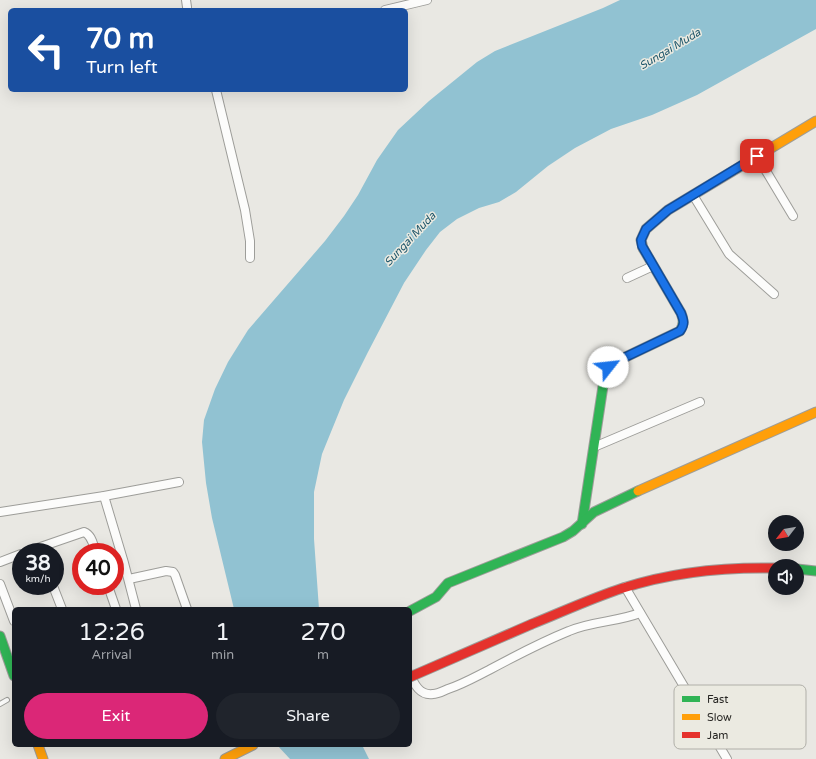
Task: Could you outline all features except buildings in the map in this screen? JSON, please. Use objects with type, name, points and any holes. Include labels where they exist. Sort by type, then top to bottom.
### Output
[{"type":"street","points":[[393,8],[427,0]]},
{"type":"street","points":[[216,92],[245,210],[250,241],[250,258]]},
{"type":"street","points":[[582,524],[603,380],[608,367],[613,363],[680,331],[684,327],[684,321],[681,313],[642,246],[641,240],[646,229],[668,210],[816,121]]},
{"type":"street","points":[[757,156],[793,216]]},
{"type":"street","points":[[693,195],[729,254],[774,294]]},
{"type":"street","points":[[627,278],[653,266]]},
{"type":"street","points":[[594,447],[700,402]]},
{"type":"street","points":[[412,610],[436,597],[448,584],[456,579],[498,564],[563,537],[601,508],[816,412]]},
{"type":"street","points":[[0,512],[104,496],[179,482]]},
{"type":"street","points":[[104,496],[129,579],[136,607]]},
{"type":"street","points":[[56,543],[84,532],[88,533],[92,543]]},
{"type":"street","points":[[0,562],[12,557]]},
{"type":"street","points":[[412,676],[532,624],[625,587],[691,573],[728,569],[768,568]]},
{"type":"street","points":[[804,570],[816,571]]},
{"type":"street","points":[[129,579],[166,571],[173,572],[186,607]]},
{"type":"street","points":[[0,584],[12,616]]},
{"type":"street","points":[[625,587],[682,685]]},
{"type":"street","points":[[57,595],[61,607]]},
{"type":"street","points":[[111,595],[115,607]]},
{"type":"street","points":[[412,679],[419,691],[434,694],[469,681],[525,651],[569,631],[588,624],[621,620],[640,613]]},
{"type":"street","points":[[0,636],[12,670]]},
{"type":"street","points":[[39,747],[43,759]]},
{"type":"street","points":[[227,759],[249,747]]},
{"type":"street","points":[[720,749],[726,759]]},
{"type":"lane","points":[[0,704],[7,700]]},
{"type":"water","name":"Sungai Muda","points":[[620,0],[816,0],[816,29],[697,95],[652,115],[611,129],[575,148],[548,166],[516,192],[499,202],[479,208],[457,219],[440,232],[404,283],[344,400],[322,454],[314,492],[314,539],[319,607],[234,607],[212,518],[206,483],[202,442],[204,420],[215,389],[228,362],[248,330],[325,241],[344,216],[358,195],[377,160],[398,130],[429,101],[477,62],[495,51]]},
{"type":"water","points":[[279,747],[363,747],[369,759],[290,759]]},
{"type":"traffic: fast","points":[[582,524],[605,373],[613,363],[680,331],[683,324],[681,313],[643,248]]},
{"type":"traffic: fast","points":[[412,610],[436,597],[448,583],[563,537],[573,531],[594,512],[638,491]]},
{"type":"traffic: fast","points":[[804,570],[816,571]]},
{"type":"traffic: fast","points":[[0,636],[12,670]]},
{"type":"traffic: slow","points":[[643,248],[641,240],[646,229],[668,210],[816,121]]},
{"type":"traffic: slow","points":[[638,491],[816,412]]},
{"type":"traffic: slow","points":[[39,747],[43,759]]},
{"type":"traffic: slow","points":[[225,759],[249,747]]},
{"type":"traffic: jam","points":[[532,624],[611,592],[660,578],[679,574],[737,568],[768,568]]},
{"type":"traffic: jam","points":[[412,676],[532,624]]},
{"type":"route","points":[[608,367],[613,363],[680,331],[684,327],[684,321],[681,313],[642,246],[641,240],[646,229],[668,210],[757,156]]}]
